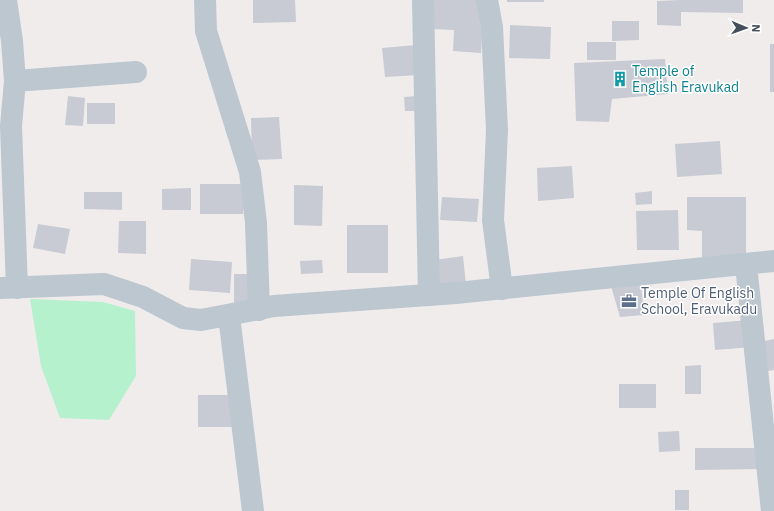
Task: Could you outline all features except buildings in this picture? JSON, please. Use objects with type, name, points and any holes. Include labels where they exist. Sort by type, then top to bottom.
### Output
[{"type":"street","points":[[6,0],[12,41],[15,81],[11,126],[9,288],[104,284],[143,297],[183,318],[201,320],[229,316],[274,306],[502,289],[774,261]]},
{"type":"street","points":[[205,0],[206,31],[250,172],[256,222],[259,310]]},
{"type":"street","points":[[423,0],[429,295]]},
{"type":"street","points":[[486,0],[492,27],[498,130],[493,220],[502,289]]},
{"type":"street","points":[[15,81],[136,72]]},
{"type":"street","points":[[746,265],[772,511]]},
{"type":"street","points":[[229,316],[253,511]]},
{"type":"green space","points":[[30,299],[103,302],[135,311],[136,376],[109,420],[60,418],[41,366]]},
{"type":"place","name":"Temple of English Eravukad","points":[[620,79]]},
{"type":"place","name":"Temple Of English School, Eravukadu","points":[[629,301]]}]
